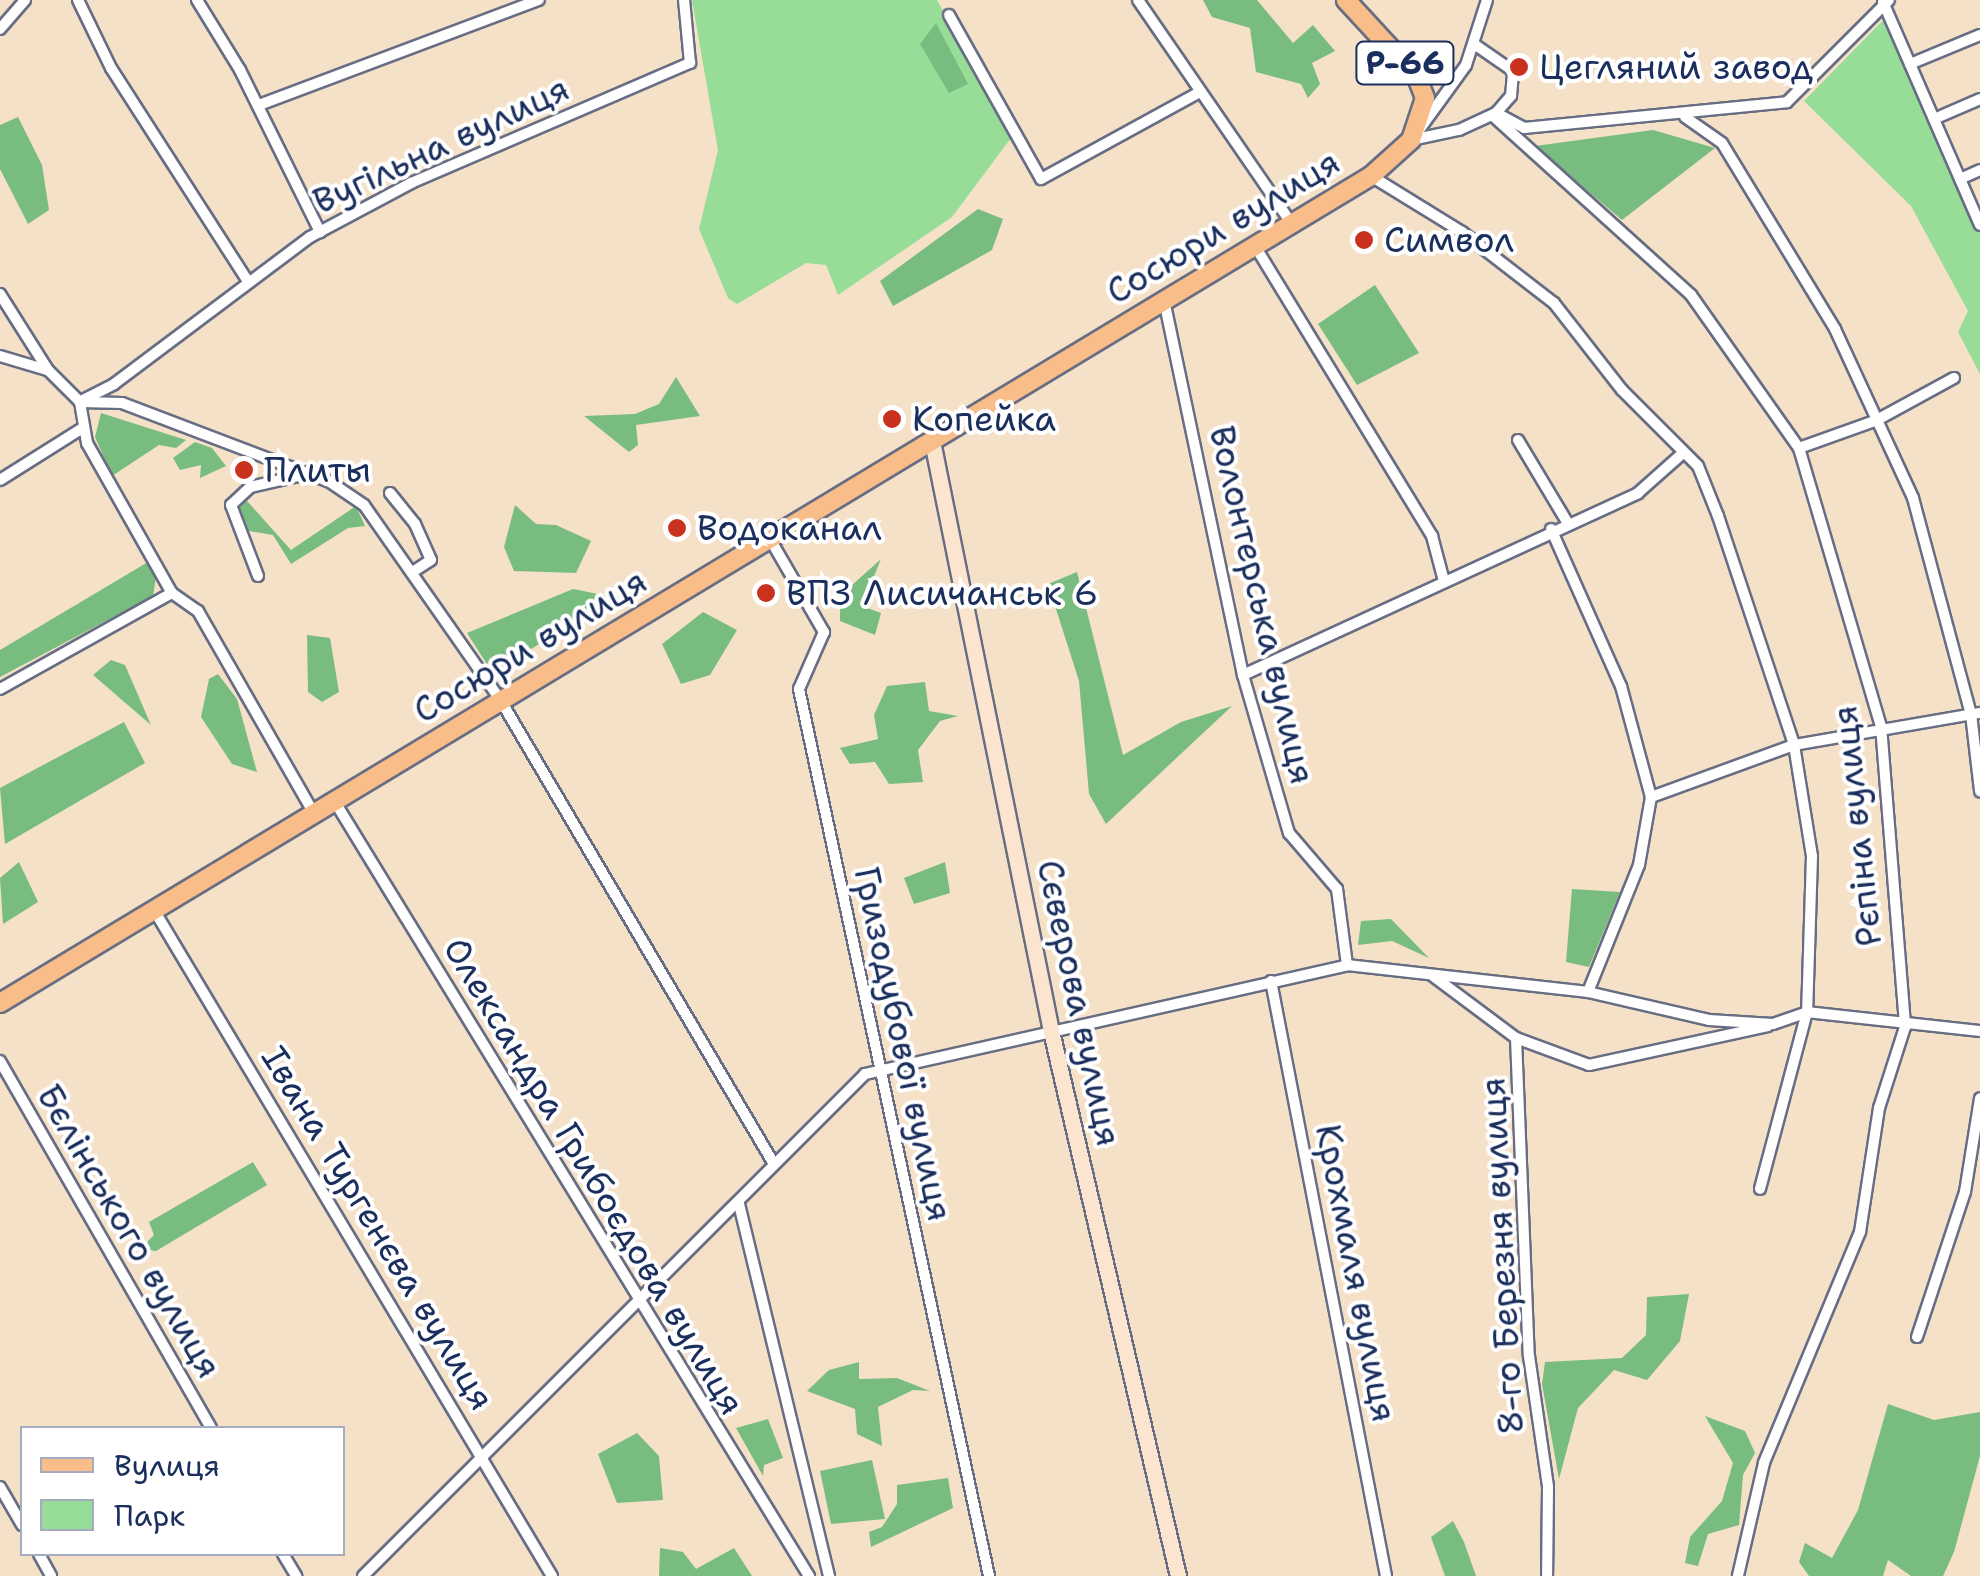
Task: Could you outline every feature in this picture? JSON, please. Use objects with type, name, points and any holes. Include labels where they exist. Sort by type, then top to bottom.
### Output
[{"type":"main road","name":"Р-66","points":[[1346,0],[1417,77],[1422,118],[1410,140]]},
{"type":"main road","name":"Сосюри вулиця","points":[[0,1003],[1371,176],[1410,140]]},
{"type":"main road","name":"Сєверова вулиця","points":[[932,441],[1051,1031],[1178,1576]]},
{"type":"street","points":[[0,29],[25,0]]},
{"type":"street","points":[[78,0],[111,68],[249,282]]},
{"type":"street","points":[[197,0],[259,105],[320,232]]},
{"type":"street","points":[[259,105],[539,0]]},
{"type":"street","name":"Вугільна вулиця","points":[[80,402],[114,384],[320,232],[411,183],[690,63],[684,0]]},
{"type":"street","points":[[1138,0],[1198,93],[1292,223]]},
{"type":"street","name":"Сосюри вулиця","points":[[1410,140],[1451,89],[1474,44],[1487,0]]},
{"type":"street","points":[[1494,114],[1524,128],[1685,117],[1787,102],[1885,2],[1980,226]]},
{"type":"street","points":[[948,15],[1041,180],[1198,93]]},
{"type":"street","points":[[1910,64],[1980,35]]},
{"type":"street","points":[[1410,140],[1494,114],[1517,82],[1506,64],[1474,44]]},
{"type":"street","points":[[1934,120],[1980,99]]},
{"type":"street","name":"Рєпіна вулиця","points":[[1494,114],[1691,295],[1799,448],[1882,726],[1905,1027],[1880,1108],[1860,1232],[1764,1463],[1738,1576]]},
{"type":"street","points":[[1685,117],[1722,143],[1834,329],[1914,498],[1976,714],[1980,791]]},
{"type":"street","points":[[1960,178],[1980,170]]},
{"type":"street","points":[[1371,176],[1462,232],[1554,303],[1622,390],[1698,466],[1718,516],[1794,745],[1812,856],[1807,1012],[1760,1189]]},
{"type":"street","points":[[1256,246],[1432,536],[1444,581]]},
{"type":"street","points":[[0,294],[48,370],[80,402],[81,429],[172,593],[198,611],[314,815]]},
{"type":"street","name":"Волонтерська вулиця","points":[[1164,300],[1243,675],[1289,833],[1337,889],[1347,966]]},
{"type":"street","points":[[0,356],[48,370]]},
{"type":"street","points":[[1799,448],[1875,421],[1954,378]]},
{"type":"street","points":[[80,402],[122,403],[308,474],[364,505],[502,701],[774,1164]]},
{"type":"street","points":[[0,480],[81,429]]},
{"type":"street","points":[[1518,440],[1567,522]]},
{"type":"street","points":[[1243,675],[1551,529],[1638,493],[1683,453]]},
{"type":"street","points":[[258,576],[231,505],[250,487],[308,474]]},
{"type":"street","points":[[390,494],[415,524],[431,560],[414,571]]},
{"type":"street","points":[[1551,529],[1621,686],[1652,798],[1640,865],[1588,992]]},
{"type":"street","name":"Гризодубової вулиця","points":[[770,539],[824,632],[799,688],[989,1576]]},
{"type":"street","points":[[0,688],[172,593]]},
{"type":"street","points":[[1652,798],[1794,745],[1882,726],[1976,714]]},
{"type":"street","name":"Олександра Грибоєдова вулиця","points":[[336,802],[640,1306],[809,1576]]},
{"type":"street","name":"Івана Тургенєва вулиця","points":[[154,910],[552,1576]]},
{"type":"street","points":[[363,1576],[640,1306],[865,1074],[1347,966],[1588,992],[1709,1020],[1773,1024]]},
{"type":"street","name":"8-го Березня вулиця","points":[[1431,974],[1516,1038],[1529,1356],[1548,1487],[1547,1576]]},
{"type":"street","name":"Крохмаля вулиця","points":[[1271,982],[1386,1576]]},
{"type":"street","points":[[1516,1038],[1590,1065],[1773,1024],[1807,1012],[1905,1027],[1980,1031]]},
{"type":"street","name":"Бєлінського вулиця","points":[[0,1061],[210,1426]]},
{"type":"street","points":[[1917,1337],[1965,1192],[1980,1098]]},
{"type":"street","points":[[739,1204],[829,1576]]},
{"type":"street","points":[[0,1487],[20,1522]]},
{"type":"green space","points":[[692,0],[937,0],[1011,138],[952,217],[838,295],[826,265],[806,263],[737,304],[728,298],[699,229],[718,150]]},
{"type":"green space","points":[[1203,0],[1257,0],[1293,43],[1313,25],[1335,51],[1312,63],[1320,84],[1308,98],[1301,84],[1256,72],[1250,28],[1212,17]]},
{"type":"green space","points":[[1892,11],[1980,207],[1980,374],[1958,332],[1968,311],[1911,206],[1804,101]]},
{"type":"green space","points":[[936,23],[968,84],[949,93],[920,44]]},
{"type":"green space","points":[[18,117],[42,165],[49,210],[28,224],[0,169],[0,125]]},
{"type":"green space","points":[[1653,130],[1715,148],[1622,220],[1535,146]]},
{"type":"green space","points":[[978,209],[1003,219],[992,250],[893,306],[880,281]]},
{"type":"green space","points":[[1375,285],[1419,353],[1357,385],[1318,324]]},
{"type":"green space","points":[[676,377],[700,416],[636,425],[638,445],[629,452],[584,416],[635,414],[659,404]]},
{"type":"green space","points":[[101,413],[186,440],[176,448],[159,445],[112,476],[95,437]]},
{"type":"green space","points":[[195,442],[212,448],[226,466],[200,478],[201,465],[180,470],[173,458]]},
{"type":"green space","points":[[247,501],[291,550],[356,506],[365,526],[348,528],[291,564],[273,535],[243,530],[239,508]]},
{"type":"green space","points":[[515,505],[536,524],[556,525],[591,541],[576,573],[514,571],[504,547]]},
{"type":"green space","points":[[881,559],[862,606],[881,613],[875,635],[840,621],[840,596]]},
{"type":"green space","points":[[148,562],[156,577],[153,596],[0,677],[0,650]]},
{"type":"green space","points":[[1077,572],[1123,755],[1181,722],[1232,706],[1106,824],[1089,794],[1079,681],[1048,584]]},
{"type":"green space","points":[[573,589],[618,598],[492,672],[467,633]]},
{"type":"green space","points":[[703,612],[737,630],[710,675],[681,684],[662,644]]},
{"type":"green space","points":[[307,635],[330,638],[339,692],[322,702],[308,692]]},
{"type":"green space","points":[[111,660],[125,665],[151,725],[93,675]]},
{"type":"green space","points":[[218,674],[237,699],[257,772],[232,764],[201,717],[209,679]]},
{"type":"green space","points":[[925,682],[929,711],[958,716],[940,721],[918,750],[923,782],[889,784],[875,762],[850,764],[840,748],[878,739],[874,715],[887,686]]},
{"type":"green space","points":[[124,722],[145,763],[5,844],[0,788]]},
{"type":"green space","points":[[19,862],[38,902],[3,924],[0,878]]},
{"type":"green space","points":[[945,862],[950,893],[914,904],[904,878]]},
{"type":"green space","points":[[1572,889],[1620,892],[1589,967],[1566,962]]},
{"type":"green space","points":[[1391,919],[1429,958],[1392,941],[1358,945],[1361,921]]},
{"type":"green space","points":[[253,1162],[267,1185],[156,1251],[140,1249],[154,1235],[149,1222]]},
{"type":"green space","points":[[1689,1294],[1680,1341],[1647,1380],[1614,1370],[1578,1408],[1559,1479],[1542,1384],[1545,1362],[1622,1358],[1646,1335],[1647,1297]]},
{"type":"green space","points":[[859,1362],[859,1379],[897,1378],[930,1391],[913,1390],[878,1407],[882,1446],[857,1434],[855,1409],[807,1391],[829,1370]]},
{"type":"green space","points":[[1888,1404],[1934,1420],[1980,1412],[1980,1456],[1954,1552],[1943,1576],[1911,1576],[1888,1560],[1883,1576],[1809,1576],[1799,1562],[1805,1543],[1832,1558],[1858,1510]]},
{"type":"green space","points":[[1705,1416],[1745,1431],[1755,1453],[1743,1475],[1739,1525],[1708,1534],[1698,1566],[1685,1563],[1690,1537],[1722,1501],[1733,1463]]},
{"type":"green space","points":[[768,1419],[783,1458],[764,1465],[763,1476],[736,1428]]},
{"type":"green space","points":[[637,1433],[659,1456],[663,1500],[617,1503],[598,1454]]},
{"type":"green space","points":[[872,1460],[885,1519],[831,1524],[820,1471]]},
{"type":"green space","points":[[948,1478],[953,1508],[871,1547],[869,1532],[882,1527],[897,1504],[897,1485]]},
{"type":"green space","points":[[1453,1521],[1476,1576],[1445,1576],[1431,1537]]},
{"type":"green space","points":[[660,1548],[683,1552],[696,1569],[734,1548],[752,1576],[659,1576]]},
{"type":"place","name":"Цегляний завод","points":[[1519,67]]},
{"type":"place","name":"Символ","points":[[1364,240]]},
{"type":"place","name":"Копейка","points":[[892,419]]},
{"type":"place","name":"Плиты","points":[[244,470]]},
{"type":"place","name":"Водоканал","points":[[677,528]]},
{"type":"place","name":"ВПЗ Лисичанськ 6","points":[[766,593]]}]
